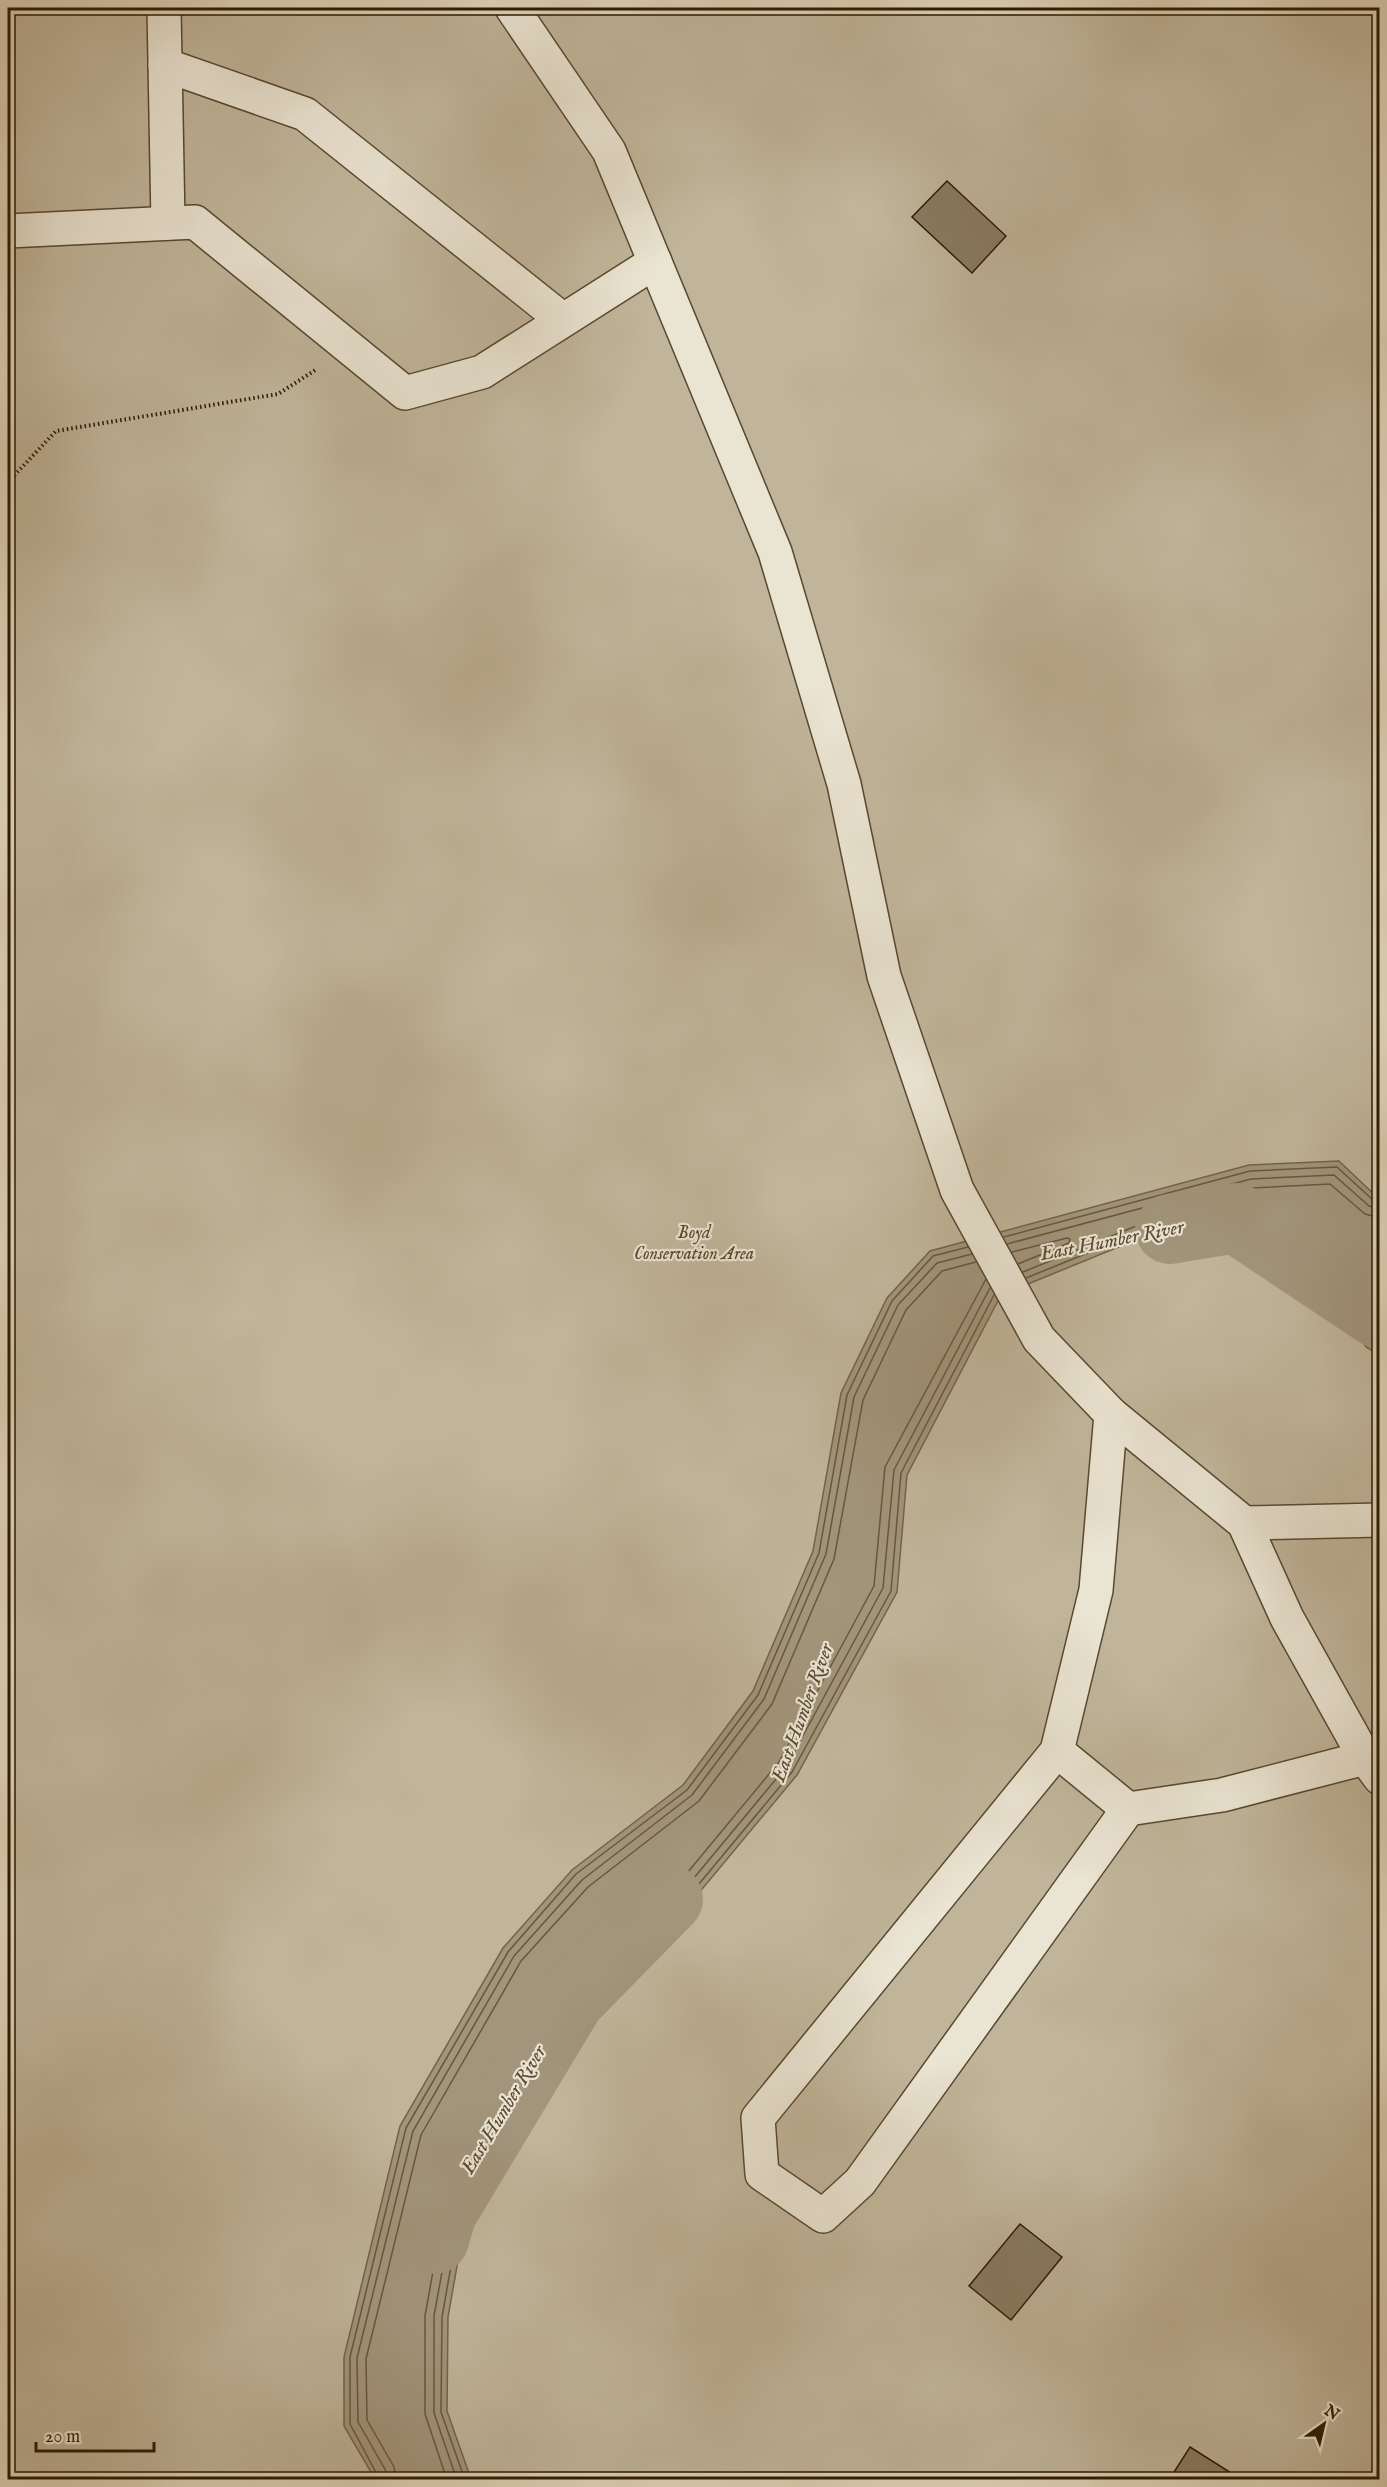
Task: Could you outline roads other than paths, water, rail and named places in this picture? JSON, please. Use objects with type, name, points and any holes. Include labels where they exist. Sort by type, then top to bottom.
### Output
[{"type":"lane","points":[[164,8],[168,223]]},
{"type":"lane","points":[[512,8],[609,151],[776,552],[844,784],[884,976],[957,1190],[1040,1339],[1110,1414],[1244,1523],[1287,1618],[1372,1768],[1128,1809],[860,2182],[823,2216],[762,2174],[758,2118],[1058,1751],[1096,1590],[1110,1414]]},
{"type":"lane","points":[[165,65],[305,114],[563,320]]},
{"type":"lane","points":[[8,231],[195,222],[405,393],[482,372],[654,262]]},
{"type":"lane","points":[[1244,1523],[1380,1520]]},
{"type":"lane","points":[[1058,1751],[1128,1809]]},
{"type":"water","points":[[1339,1161],[1379,1199],[1379,1355],[1366,1347],[1318,1266],[1266,1235],[1143,1237],[1001,1295],[907,1475],[897,1592],[797,1775],[693,1900],[557,2000],[495,2103],[476,2159],[448,2317],[447,2411],[471,2479],[375,2479],[344,2426],[344,2357],[400,2126],[503,1948],[572,1870],[683,1785],[753,1691],[813,1551],[841,1393],[887,1298],[930,1251],[1249,1165]]},
{"type":"waterway","name":"East Humber River","points":[[1170,1229],[1236,1218],[1380,1314]]},
{"type":"waterway","name":"East Humber River","points":[[434,2239],[442,2212],[570,1999],[668,1899]]},
{"type":"park label","name":"Boyd Conservation Area","points":[[694,1243]]}]
